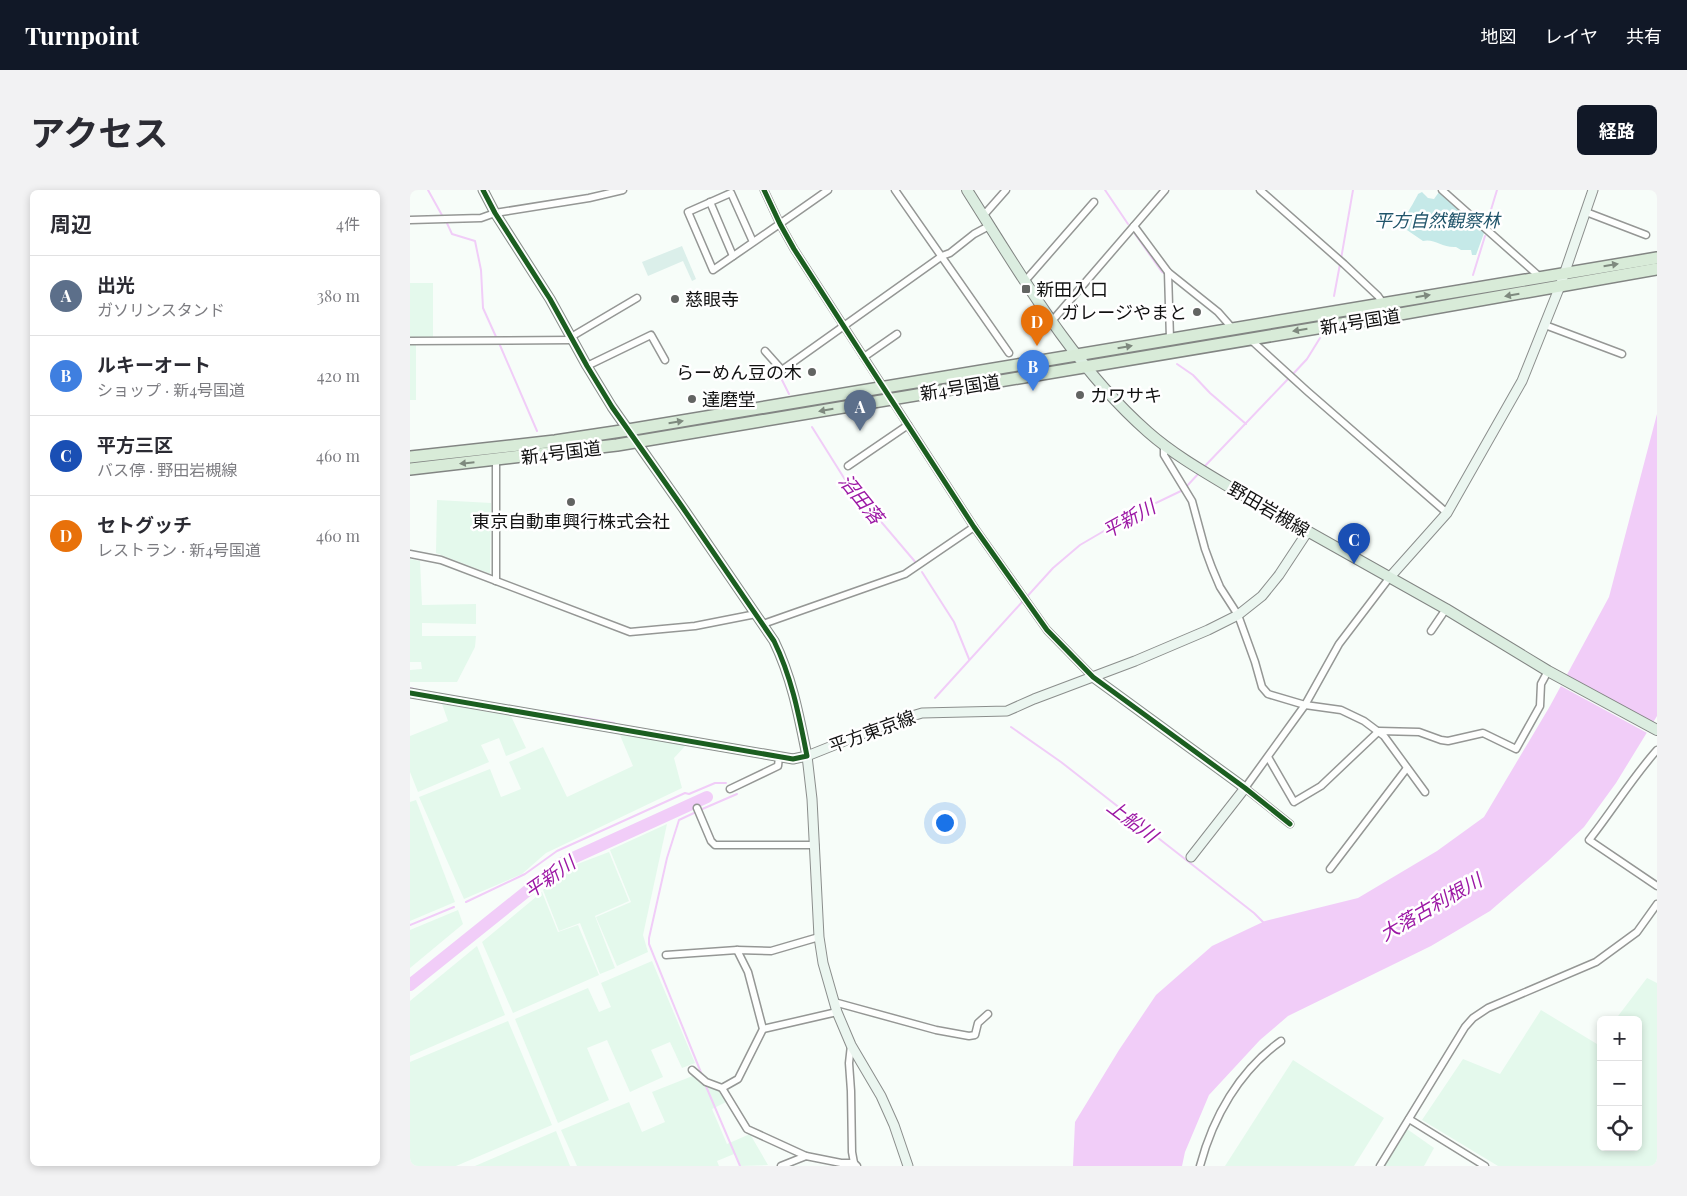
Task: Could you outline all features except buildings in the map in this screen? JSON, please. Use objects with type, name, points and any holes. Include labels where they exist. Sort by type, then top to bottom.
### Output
[{"type":"highway","name":"新4号国道","points":[[410,456],[555,441],[628,430],[1657,258]]},
{"type":"highway","name":"新4号国道","points":[[410,469],[636,442],[1657,270]]},
{"type":"main road","name":"野田岩槻線","points":[[967,190],[1025,281],[1077,355],[1120,405],[1149,433],[1201,470],[1446,609],[1548,671],[1657,730]]},
{"type":"street","points":[[410,693],[779,757],[792,759],[807,756],[796,700],[785,664],[774,641],[628,430],[587,366],[550,299],[495,213],[483,190]]},
{"type":"street","points":[[410,220],[481,218],[495,213],[576,200],[623,190]]},
{"type":"street","points":[[764,190],[780,224],[844,326],[974,527],[1047,630],[1093,676],[1245,788],[1290,824]]},
{"type":"street","points":[[753,242],[731,193],[688,212],[714,270],[828,190]]},
{"type":"street","points":[[895,190],[1009,353]]},
{"type":"street","points":[[983,216],[1006,190]]},
{"type":"street","points":[[1052,321],[1165,190]]},
{"type":"street","points":[[1260,190],[1344,264],[1383,303]]},
{"type":"street","points":[[1442,190],[1540,277]]},
{"type":"street","points":[[1191,857],[1245,788],[1305,705],[1339,644],[1390,577],[1447,513],[1522,381],[1565,273],[1593,190]]},
{"type":"street","points":[[710,202],[733,256]]},
{"type":"street","points":[[1025,281],[1094,202]]},
{"type":"street","points":[[1586,212],[1646,235]]},
{"type":"street","points":[[765,351],[782,370],[942,256],[950,253],[974,234],[989,226]]},
{"type":"street","points":[[1134,226],[1168,272],[1218,312],[1233,329]]},
{"type":"street","points":[[1168,272],[1170,339]]},
{"type":"street","points":[[410,341],[498,341],[572,338],[637,298]]},
{"type":"street","points":[[1545,325],[1622,354]]},
{"type":"street","points":[[587,366],[651,334],[665,360]]},
{"type":"street","points":[[864,357],[897,334]]},
{"type":"street","points":[[1250,339],[1447,513]]},
{"type":"street","points":[[848,466],[908,425]]},
{"type":"street","points":[[1164,444],[1164,455],[1187,490],[1192,502],[1205,549],[1220,587],[1238,615],[1262,687],[1268,694],[1305,705],[1341,710],[1362,720],[1384,736],[1425,792]]},
{"type":"street","points":[[496,460],[496,581]]},
{"type":"street","points":[[763,624],[905,574],[974,527]]},
{"type":"street","name":"平方東京線","points":[[908,1166],[894,1125],[881,1096],[851,1046],[837,1012],[823,963],[819,937],[812,799],[807,756],[892,722],[922,713],[1002,712],[1135,661],[1208,630],[1238,615],[1262,596],[1279,575],[1308,531]]},
{"type":"street","points":[[410,554],[441,560],[630,632],[695,626],[756,614]]},
{"type":"street","points":[[1431,631],[1446,609]]},
{"type":"street","points":[[1268,757],[1294,802],[1321,786],[1379,731],[1419,732],[1441,740],[1483,733],[1516,749],[1540,706],[1541,684],[1548,671]]},
{"type":"street","points":[[1657,750],[1640,769],[1614,808],[1589,840],[1657,886]]},
{"type":"street","points":[[730,789],[778,766],[779,757]]},
{"type":"street","points":[[1330,869],[1407,768]]},
{"type":"street","points":[[698,808],[711,841],[715,845],[815,845]]},
{"type":"street","points":[[1380,1166],[1465,1027],[1473,1018],[1488,1008],[1596,962],[1637,932],[1657,904]]},
{"type":"street","points":[[666,955],[737,950],[771,951],[819,937]]},
{"type":"street","points":[[722,1088],[738,1079],[763,1028],[748,972],[737,950]]},
{"type":"street","points":[[834,1002],[936,1030],[969,1036],[975,1035],[978,1023],[988,1014]]},
{"type":"street","points":[[763,1028],[837,1012]]},
{"type":"street","points":[[1200,1166],[1207,1141],[1229,1098],[1254,1065],[1268,1050],[1281,1041]]},
{"type":"street","points":[[692,1070],[706,1082],[722,1088],[747,1129],[806,1156],[840,1164],[855,1165],[852,1152],[849,1072],[851,1046]]},
{"type":"street","points":[[1409,1119],[1485,1166]]},
{"type":"street","points":[[785,1165],[806,1156]]},
{"type":"green space","name":"平方自然観察林","points":[[1422,192],[1428,198],[1434,199],[1439,192],[1483,230],[1484,233],[1476,255],[1472,255],[1471,250],[1461,250],[1427,240],[1423,241],[1404,228],[1404,225],[1397,223],[1407,214],[1418,194]]},
{"type":"green space","points":[[410,283],[433,283],[433,338],[410,338]]},
{"type":"green space","points":[[410,343],[416,343],[416,400],[410,400]]},
{"type":"green space","points":[[437,500],[491,503],[490,573],[436,553]]},
{"type":"green space","points":[[410,559],[420,561],[422,605],[476,604],[476,624],[422,623],[422,636],[476,636],[475,647],[457,682],[410,682],[410,670],[422,669],[421,662],[410,662]]},
{"type":"green space","points":[[442,704],[511,716],[526,748],[506,756],[499,738],[481,745],[489,762],[418,792],[410,772],[410,736],[448,721]]},
{"type":"green space","points":[[619,733],[687,744],[674,758],[682,788],[546,853],[522,874],[464,899],[419,797],[490,769],[501,797],[521,789],[509,762],[543,747],[567,797],[633,766]]},
{"type":"green space","points":[[416,800],[455,902],[410,921],[410,802]]},
{"type":"green space","points":[[667,824],[643,935],[648,952],[617,966],[596,917],[631,902],[610,850]]},
{"type":"green space","points":[[609,852],[629,901],[595,916],[615,968],[600,974],[580,923],[559,931],[543,890],[567,868]]},
{"type":"green space","points":[[542,892],[558,932],[578,925],[599,975],[513,1013],[482,942]]},
{"type":"green space","points":[[458,910],[463,924],[410,968],[410,930]]},
{"type":"green space","points":[[477,946],[505,1015],[410,1056],[410,1001]]},
{"type":"green space","points":[[652,961],[695,1063],[682,1068],[670,1042],[651,1050],[663,1077],[630,1092],[607,1040],[587,1048],[609,1100],[558,1123],[515,1019],[588,988],[599,1012],[611,1007],[601,983]]},
{"type":"green space","points":[[1647,978],[1657,983],[1657,1166],[1498,1166],[1422,1120],[1463,1059],[1500,1074],[1541,1010],[1597,1044],[1597,1151],[1642,1151],[1642,1016],[1618,1016]]},
{"type":"green space","points":[[508,1021],[552,1125],[456,1166],[410,1166],[410,1062]]},
{"type":"green space","points":[[1293,1060],[1384,1118],[1354,1166],[1225,1166]]},
{"type":"green space","points":[[695,1075],[703,1085],[718,1090],[726,1102],[712,1109],[727,1144],[750,1134],[768,1165],[740,1166],[734,1154],[717,1161],[719,1166],[577,1166],[561,1130],[629,1102],[642,1132],[665,1122],[652,1092]]},
{"type":"green space","points":[[1407,1129],[1434,1148],[1424,1166],[1385,1166]]},
{"type":"green space","points":[[556,1131],[570,1166],[475,1166]]},
{"type":"shaded area","points":[[682,246],[696,279],[692,281],[683,261],[648,276],[642,262]]},
{"type":"water","name":"大落古利根川","points":[[1657,414],[1657,716],[1616,783],[1584,827],[1490,911],[1431,946],[1288,1016],[1260,1040],[1209,1095],[1185,1152],[1182,1166],[1073,1166],[1075,1122],[1119,1050],[1156,995],[1212,946],[1265,921],[1358,898],[1437,851],[1484,817],[1550,706],[1609,597]]},
{"type":"pier","points":[[1564,675],[1654,725],[1649,734],[1559,685]]},
{"type":"waterway","points":[[428,190],[443,217]]},
{"type":"waterway","points":[[1105,190],[1128,224]]},
{"type":"waterway","name":"平新川","points":[[1341,259],[1353,190]]},
{"type":"waterway","points":[[1487,223],[1497,190]]},
{"type":"waterway","points":[[446,221],[452,234],[475,241],[481,270],[483,308],[497,339]]},
{"type":"waterway","points":[[1135,234],[1162,272],[1167,275]]},
{"type":"waterway","points":[[1473,275],[1485,236]]},
{"type":"waterway","name":"平新川","points":[[1334,296],[1340,264]]},
{"type":"waterway","name":"平新川","points":[[1293,374],[1307,359],[1320,338]]},
{"type":"waterway","points":[[499,343],[537,431]]},
{"type":"waterway","points":[[1177,364],[1193,375],[1210,393],[1246,424]]},
{"type":"waterway","name":"沼田落","points":[[781,378],[789,394]]},
{"type":"waterway","name":"平新川","points":[[1204,467],[1289,378]]},
{"type":"waterway","name":"沼田落","points":[[812,427],[844,478],[917,564]]},
{"type":"waterway","name":"平新川","points":[[1186,487],[1200,472]]},
{"type":"waterway","name":"平新川","points":[[935,698],[1053,568],[1080,545],[1133,514],[1183,490]]},
{"type":"waterway","name":"沼田落","points":[[922,572],[954,622],[969,659]]},
{"type":"waterway","name":"上船川","points":[[410,688],[418,690]]},
{"type":"waterway","name":"上船川","points":[[560,714],[614,723],[616,725]]},
{"type":"waterway","name":"上船川","points":[[1011,727],[1061,762],[1254,913],[1264,923]]},
{"type":"waterway","points":[[466,902],[525,874],[557,851],[685,793],[689,794],[715,783],[726,783]]},
{"type":"waterway","points":[[700,810],[737,794]]},
{"type":"waterway","name":"平新川","points":[[410,985],[562,863],[707,797]]},
{"type":"waterway","points":[[696,812],[679,820],[667,858],[649,944],[702,1075]]},
{"type":"waterway","points":[[410,925],[454,907]]},
{"type":"waterway","points":[[705,1084],[740,1166]]},
{"type":"cycle path","points":[[410,693],[793,759],[807,756],[790,683],[774,641],[612,407],[550,299],[495,213],[483,190]]},
{"type":"cycle path","points":[[764,190],[794,249],[974,527],[1047,630],[1093,677],[1245,788],[1290,824]]},
{"type":"place","name":"新田入口","points":[[1026,289]]},
{"type":"place","name":"慈眼寺","points":[[675,299]]},
{"type":"place","name":"ガレージやまと","points":[[1197,312]]},
{"type":"place","name":"セトグッチ","points":[[1037,346]]},
{"type":"place","name":"らーめん豆の木","points":[[812,372]]},
{"type":"place","name":"ルキーオート","points":[[1033,391]]},
{"type":"place","name":"カワサキ","points":[[1080,395]]},
{"type":"place","name":"達磨堂","points":[[692,399]]},
{"type":"place","name":"出光","points":[[860,431]]},
{"type":"place","name":"東京自動車興行株式会社","points":[[571,502]]},
{"type":"place","name":"平方三区","points":[[1354,564]]}]
